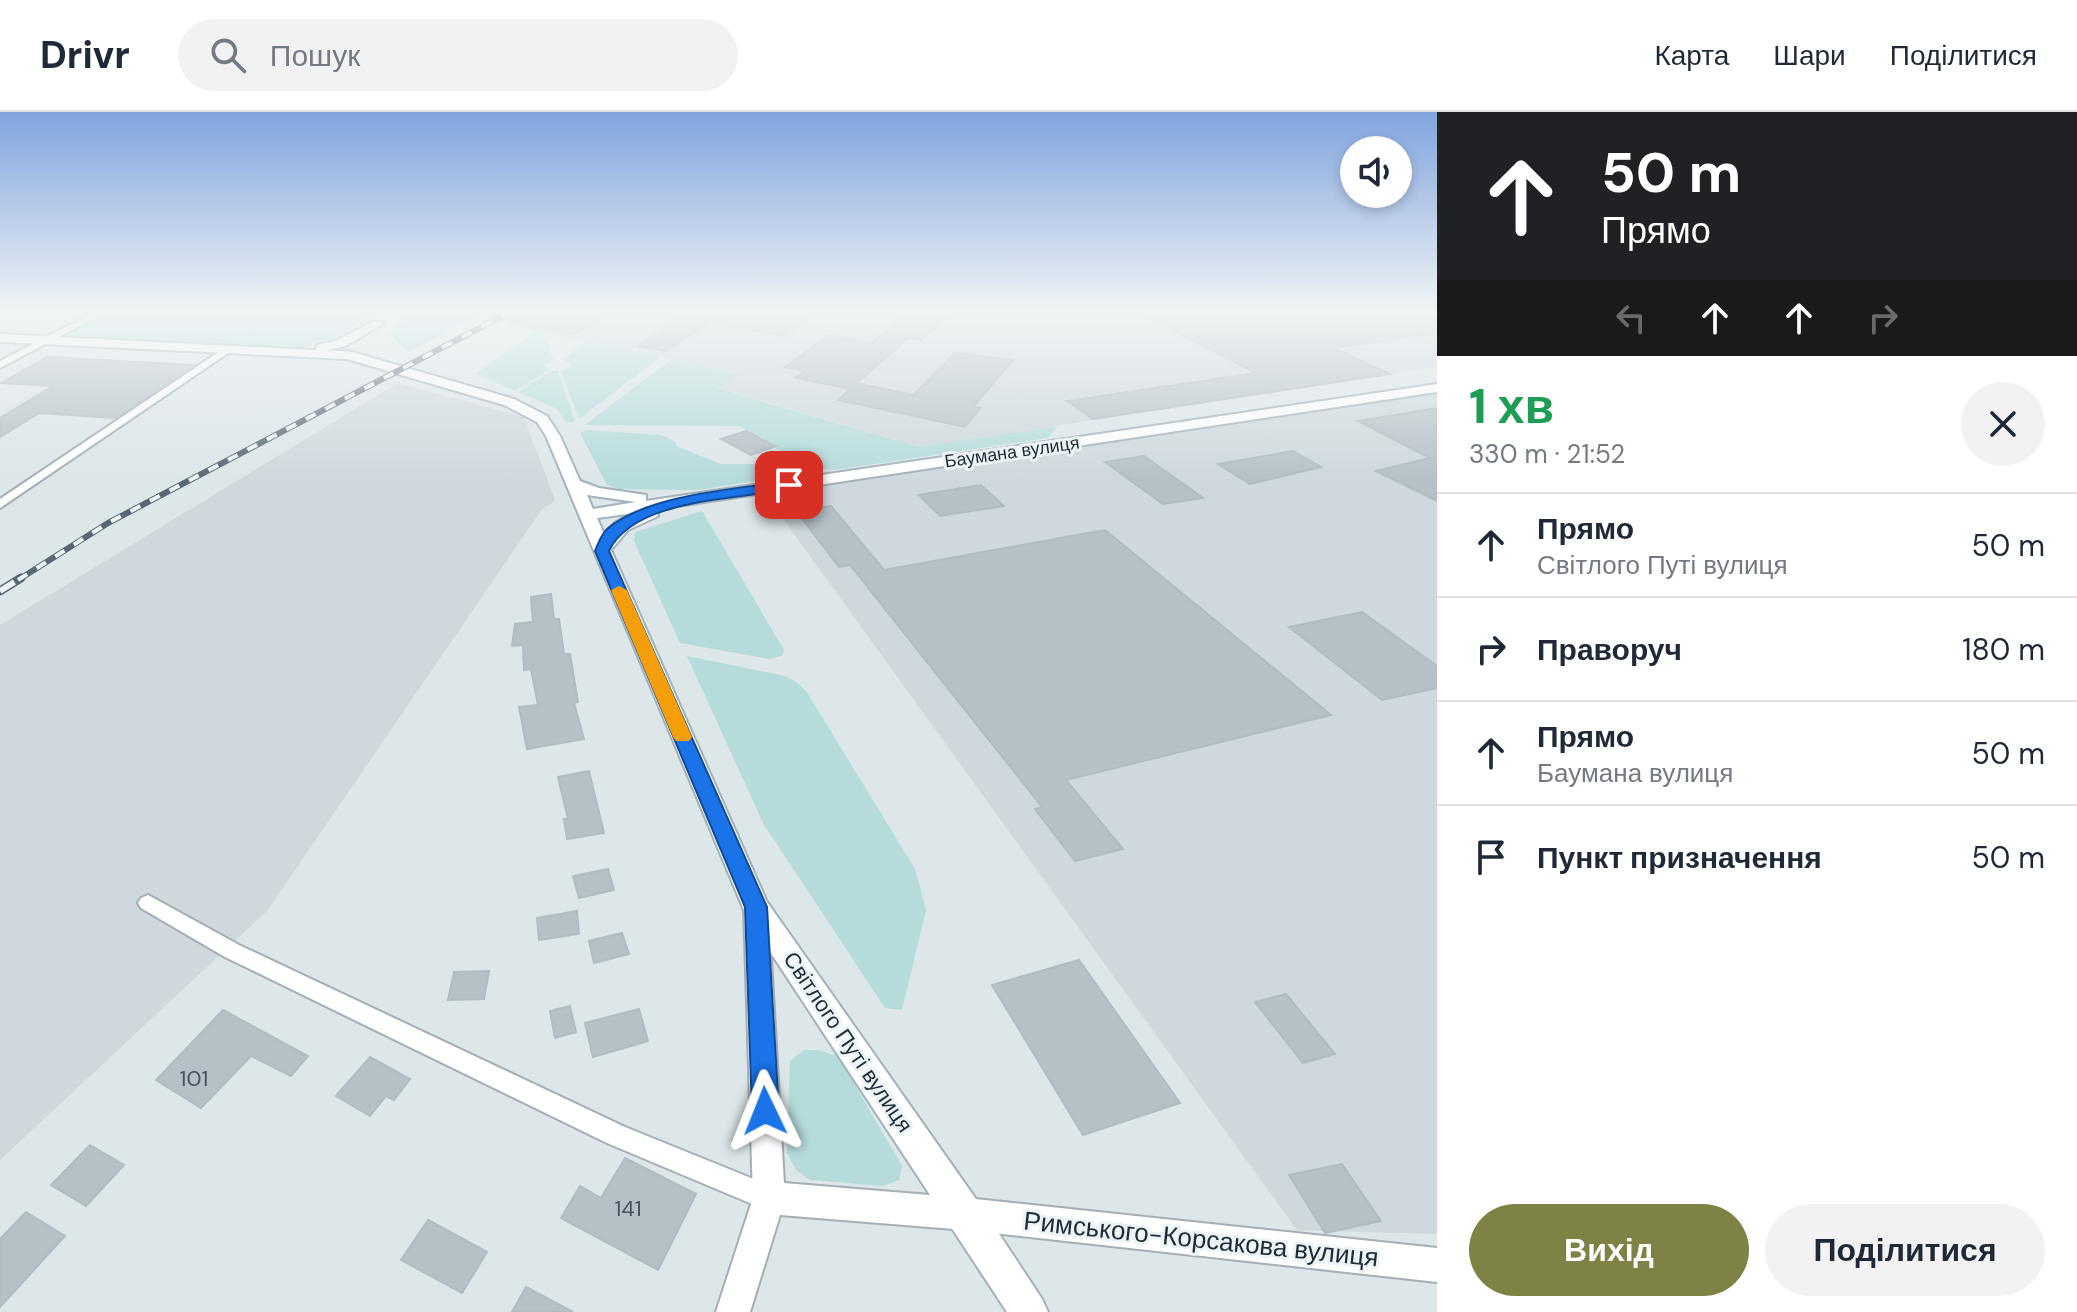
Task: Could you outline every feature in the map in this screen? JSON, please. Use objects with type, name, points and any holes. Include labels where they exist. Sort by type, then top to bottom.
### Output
[{"type":"main road","name":"Світлого Путі вулиця","points":[[393,368],[483,394],[542,419],[553,436],[756,907],[966,1214],[1029,1312]]},
{"type":"main road","name":"Баумана вулиця","points":[[586,515],[1437,388]]},
{"type":"main road","points":[[573,484],[596,493],[686,500]]},
{"type":"main road","points":[[602,551],[611,533],[633,519],[686,500]]},
{"type":"street","points":[[0,504],[201,368]]},
{"type":"street","points":[[148,903],[232,951],[587,1121],[769,1198]]},
{"type":"street","points":[[733,1312],[769,1198],[756,907]]},
{"type":"street","name":"Римського-Корсакова вулиця","points":[[769,1198],[966,1214],[1437,1265]]},
{"type":"shaded area","points":[[483,368],[549,370],[515,391],[476,373]]},
{"type":"shaded area","points":[[568,368],[646,368],[579,419],[561,371]]},
{"type":"shaded area","points":[[660,368],[710,368],[739,374],[717,388],[919,447],[1057,426],[1048,438],[834,470],[824,469],[775,448],[778,446],[739,426],[585,425]]},
{"type":"shaded area","points":[[713,368],[1431,368],[919,447],[716,387],[737,373]]},
{"type":"shaded area","points":[[551,371],[558,371],[575,421],[567,423],[557,409],[518,392]]},
{"type":"shaded area","points":[[398,383],[524,417],[555,501],[542,509],[267,911],[0,1160],[0,625]]},
{"type":"shaded area","points":[[1437,392],[1437,1234],[1297,1230],[768,498],[818,486]]},
{"type":"shaded area","points":[[586,430],[661,435],[676,442],[676,446],[721,464],[762,464],[774,473],[767,479],[698,490],[619,489],[607,485],[580,433]]},
{"type":"shaded area","points":[[702,511],[784,650],[783,655],[769,659],[680,643],[634,541],[635,532]]},
{"type":"shaded area","points":[[687,656],[785,676],[798,683],[808,694],[915,869],[926,910],[902,1010],[885,1008],[763,823]]},
{"type":"shaded area","points":[[804,1050],[838,1056],[902,1166],[899,1180],[883,1186],[810,1180],[796,1170],[787,1153],[790,1061]]},
{"type":"building","points":[[28,368],[189,368],[116,418],[39,413],[0,437],[0,418],[53,386],[1,383]]},
{"type":"building","points":[[790,368],[874,368],[850,389],[796,378],[804,371]]},
{"type":"building","points":[[940,368],[1006,368],[973,407],[980,408],[965,427],[838,400],[857,383],[913,395]]},
{"type":"building","points":[[1246,368],[1377,368],[1390,374],[1093,419],[1067,401],[1256,373]]},
{"type":"building","points":[[1437,408],[1437,501],[1376,471],[1430,458],[1358,421]]},
{"type":"building","points":[[746,431],[776,446],[751,455],[721,439]]},
{"type":"building","points":[[1293,451],[1321,467],[1250,484],[1218,464]]},
{"type":"building","points":[[1144,456],[1203,498],[1163,504],[1105,462]]},
{"type":"building","points":[[981,485],[1004,506],[940,516],[919,495]]},
{"type":"building","points":[[831,506],[884,570],[1105,530],[1331,715],[1066,780],[1123,849],[1075,861],[1035,809],[1042,807],[850,565],[839,567],[796,511]]},
{"type":"building","points":[[551,594],[554,619],[559,619],[564,654],[570,654],[578,702],[574,703],[584,739],[527,749],[519,707],[538,705],[531,669],[524,670],[523,645],[512,646],[515,624],[533,622],[531,597]]},
{"type":"building","points":[[1362,612],[1437,666],[1437,688],[1382,700],[1289,627]]},
{"type":"building","points":[[589,771],[604,833],[567,839],[564,819],[568,819],[558,777]]},
{"type":"building","points":[[608,869],[614,890],[579,898],[573,876]]},
{"type":"building","points":[[577,911],[579,934],[539,940],[537,918]]},
{"type":"building","points":[[622,933],[629,954],[594,963],[589,941]]},
{"type":"building","points":[[1079,960],[1180,1103],[1083,1135],[992,985]]},
{"type":"building","points":[[489,971],[484,999],[448,1000],[454,972]]},
{"type":"building","points":[[1286,994],[1335,1054],[1303,1063],[1255,1002]]},
{"type":"building","points":[[570,1006],[576,1032],[555,1038],[550,1011]]},
{"type":"building","points":[[639,1009],[648,1041],[593,1057],[585,1023]]},
{"type":"building","points":[[223,1010],[308,1056],[291,1076],[251,1056],[201,1108],[156,1080]]},
{"type":"building","points":[[370,1057],[410,1079],[394,1100],[386,1096],[370,1116],[336,1096]]},
{"type":"building","points":[[90,1145],[124,1165],[86,1206],[51,1185]]},
{"type":"building","points":[[625,1158],[696,1194],[658,1270],[561,1218],[580,1186],[601,1198]]},
{"type":"building","points":[[1342,1164],[1381,1221],[1325,1233],[1289,1175]]},
{"type":"building","points":[[26,1212],[65,1236],[0,1307],[0,1239]]},
{"type":"building","points":[[428,1220],[487,1252],[462,1293],[401,1260]]},
{"type":"building","points":[[526,1287],[573,1312],[512,1312]]},
{"type":"railway","points":[[18,580],[108,523],[403,368]]},
{"type":"railway","points":[[0,591],[21,578]]},
{"type":"slow traffic","points":[[619,590],[682,737]]},
{"type":"route","points":[[765,1111],[756,907],[602,551],[611,533],[633,519],[686,500],[789,485]]}]
